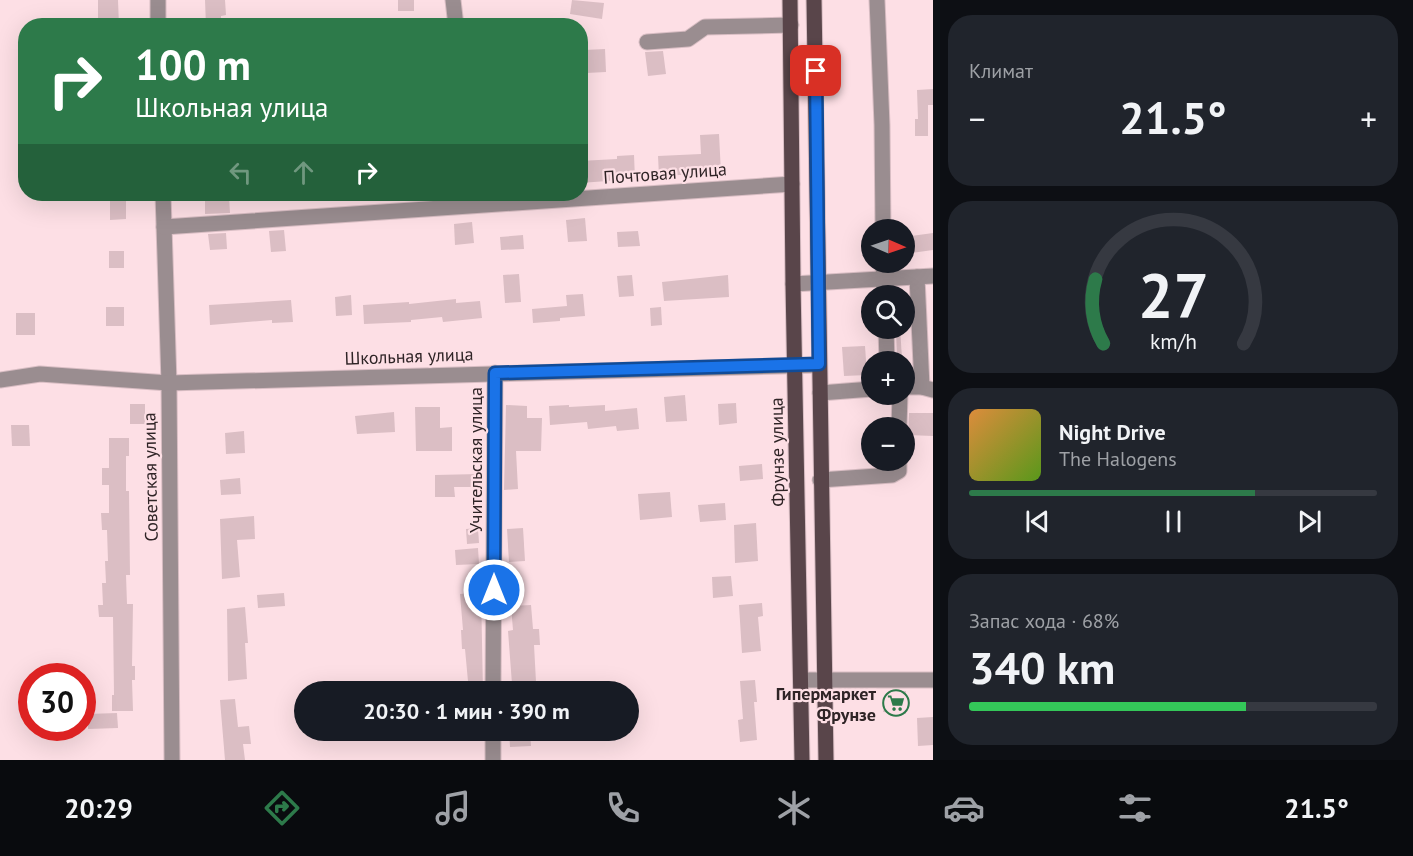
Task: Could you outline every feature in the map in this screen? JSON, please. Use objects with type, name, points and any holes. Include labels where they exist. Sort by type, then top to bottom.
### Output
[{"type":"main road","name":"Фрунзе улица","points":[[790,0],[802,760]]},
{"type":"main road","points":[[814,0],[826,760]]},
{"type":"street","points":[[158,0],[159,18]]},
{"type":"street","points":[[453,0],[455,18]]},
{"type":"street","points":[[877,0],[883,219]]},
{"type":"street","points":[[647,42],[688,39],[705,27],[791,25]]},
{"type":"street","name":"Почтовая улица","points":[[588,194],[792,184]]},
{"type":"street","name":"Советская улица","points":[[163,201],[169,383],[172,760]]},
{"type":"street","name":"Почтовая улица","points":[[164,227],[458,201]]},
{"type":"street","points":[[884,273],[884,285]]},
{"type":"street","points":[[793,284],[933,276]]},
{"type":"street","points":[[917,277],[928,388]]},
{"type":"street","points":[[918,294],[933,302]]},
{"type":"street","name":"Школьная улица","points":[[0,380],[40,375],[169,383],[819,364]]},
{"type":"street","name":"Учительская улица","points":[[494,681],[495,373]]},
{"type":"street","points":[[820,393],[861,389]]},
{"type":"street","points":[[820,480],[892,475],[898,471]]},
{"type":"street","points":[[802,680],[933,680]]},
{"type":"street","points":[[493,741],[493,760]]},
{"type":"building","points":[[98,0],[118,0],[119,18],[98,18]]},
{"type":"building","points":[[205,0],[225,0],[226,15],[221,18],[206,18]]},
{"type":"building","points":[[398,0],[414,0],[414,11],[398,11]]},
{"type":"building","points":[[572,0],[604,3],[602,19],[570,14]]},
{"type":"building","points":[[605,49],[606,72],[588,73],[588,50]]},
{"type":"building","points":[[663,51],[666,74],[648,76],[645,52]]},
{"type":"building","points":[[933,89],[933,105],[928,105],[928,136],[915,136],[915,119],[918,119],[917,90]]},
{"type":"building","points":[[719,134],[721,173],[659,176],[658,156],[701,154],[700,135]]},
{"type":"building","points":[[634,155],[635,179],[588,182],[588,161],[617,159],[617,156]]},
{"type":"building","points":[[110,201],[126,201],[126,219],[110,220]]},
{"type":"building","points":[[205,201],[229,201],[230,213],[205,214]]},
{"type":"building","points":[[585,218],[587,241],[568,242],[566,220]]},
{"type":"building","points":[[472,222],[474,243],[455,245],[454,224]]},
{"type":"building","points":[[284,230],[286,251],[271,252],[269,231]]},
{"type":"building","points":[[638,231],[640,246],[618,247],[617,232]]},
{"type":"building","points":[[226,233],[227,249],[210,250],[208,234]]},
{"type":"building","points":[[933,233],[933,250],[915,252],[915,235]]},
{"type":"building","points":[[523,235],[524,249],[501,250],[500,237]]},
{"type":"building","points":[[109,251],[124,251],[124,268],[109,268]]},
{"type":"building","points":[[519,274],[521,302],[505,303],[503,275]]},
{"type":"building","points":[[632,275],[634,296],[619,297],[617,276]]},
{"type":"building","points":[[728,275],[729,297],[664,301],[662,282]]},
{"type":"building","points":[[583,294],[585,316],[533,323],[532,309],[567,306],[566,295]]},
{"type":"building","points":[[351,295],[352,315],[336,316],[335,297]]},
{"type":"building","points":[[456,299],[456,303],[480,301],[482,318],[443,322],[442,317],[411,320],[411,322],[364,324],[363,305],[409,302],[409,304]]},
{"type":"building","points":[[291,300],[293,322],[272,323],[272,320],[210,325],[209,305]]},
{"type":"building","points":[[106,307],[124,307],[124,326],[106,326]]},
{"type":"building","points":[[661,307],[662,325],[651,326],[650,308]]},
{"type":"building","points":[[16,313],[35,313],[35,335],[16,335]]},
{"type":"building","points":[[896,339],[901,339],[902,351],[897,351]]},
{"type":"building","points":[[865,346],[865,351],[861,351],[861,375],[844,376],[842,347]]},
{"type":"building","points":[[685,395],[687,421],[666,422],[664,397]]},
{"type":"building","points":[[736,403],[737,423],[719,425],[718,404]]},
{"type":"building","points":[[130,404],[145,404],[145,424],[130,424]]},
{"type":"building","points":[[506,405],[527,406],[527,418],[542,418],[541,451],[516,451],[518,489],[504,490]]},
{"type":"building","points":[[569,405],[569,407],[605,405],[605,411],[637,408],[639,429],[617,431],[616,426],[588,429],[587,422],[550,425],[549,406]]},
{"type":"building","points":[[415,407],[440,407],[440,428],[452,427],[452,451],[416,451]]},
{"type":"building","points":[[394,412],[395,432],[357,434],[355,416]]},
{"type":"building","points":[[909,413],[933,413],[933,436],[915,435],[915,417],[909,417]]},
{"type":"building","points":[[11,425],[29,425],[30,446],[12,446]]},
{"type":"building","points":[[244,431],[245,453],[226,454],[225,433]]},
{"type":"building","points":[[109,438],[129,438],[129,456],[126,456],[126,491],[129,491],[130,575],[126,575],[127,604],[133,604],[132,666],[135,666],[135,680],[132,680],[133,711],[112,711],[112,695],[114,695],[113,617],[99,617],[98,605],[103,605],[102,583],[106,583],[105,561],[108,561],[107,530],[102,530],[101,513],[109,513],[109,485],[102,485],[102,468],[109,468]]},
{"type":"building","points":[[762,464],[763,479],[740,481],[739,466]]},
{"type":"building","points":[[479,474],[479,487],[454,487],[455,497],[435,497],[435,475]]},
{"type":"building","points":[[240,478],[241,494],[221,495],[220,480]]},
{"type":"building","points":[[670,492],[672,517],[640,520],[638,494]]},
{"type":"building","points":[[725,503],[726,520],[700,522],[698,505]]},
{"type":"building","points":[[254,516],[255,539],[237,540],[240,577],[222,579],[220,519]]},
{"type":"building","points":[[756,523],[758,561],[735,563],[734,525]]},
{"type":"building","points":[[478,528],[479,543],[467,544],[466,529]]},
{"type":"building","points":[[523,528],[525,561],[509,562],[507,529]]},
{"type":"building","points":[[478,548],[479,564],[456,565],[455,550]]},
{"type":"building","points":[[731,576],[733,596],[713,598],[712,577]]},
{"type":"building","points":[[481,592],[483,681],[468,681],[465,649],[462,649],[460,594]]},
{"type":"building","points":[[284,593],[285,606],[258,608],[257,595]]},
{"type":"building","points":[[762,603],[763,616],[758,617],[761,651],[742,653],[739,605]]},
{"type":"building","points":[[531,605],[533,629],[539,629],[540,645],[534,645],[536,681],[512,681],[508,631],[513,630],[511,606]]},
{"type":"building","points":[[245,607],[248,643],[245,643],[247,679],[228,681],[227,609]]},
{"type":"building","points":[[755,680],[757,740],[740,742],[738,720],[743,719],[740,681]]},
{"type":"building","name":"Гипермаркет Фрунзе","points":[[906,691],[906,714],[883,712],[887,693]]},
{"type":"building","points":[[235,699],[238,727],[249,726],[251,744],[243,744],[245,760],[225,760],[220,700]]},
{"type":"building","points":[[117,713],[118,728],[96,729],[96,714]]},
{"type":"building","points":[[933,717],[933,745],[918,746],[917,718]]},
{"type":"building","points":[[510,741],[531,741],[531,746],[510,747]]},
{"type":"place","name":"Гипермаркет Фрунзе","points":[[896,703]]},
{"type":"route","points":[[494,590],[495,373],[819,364],[816,71]]}]
